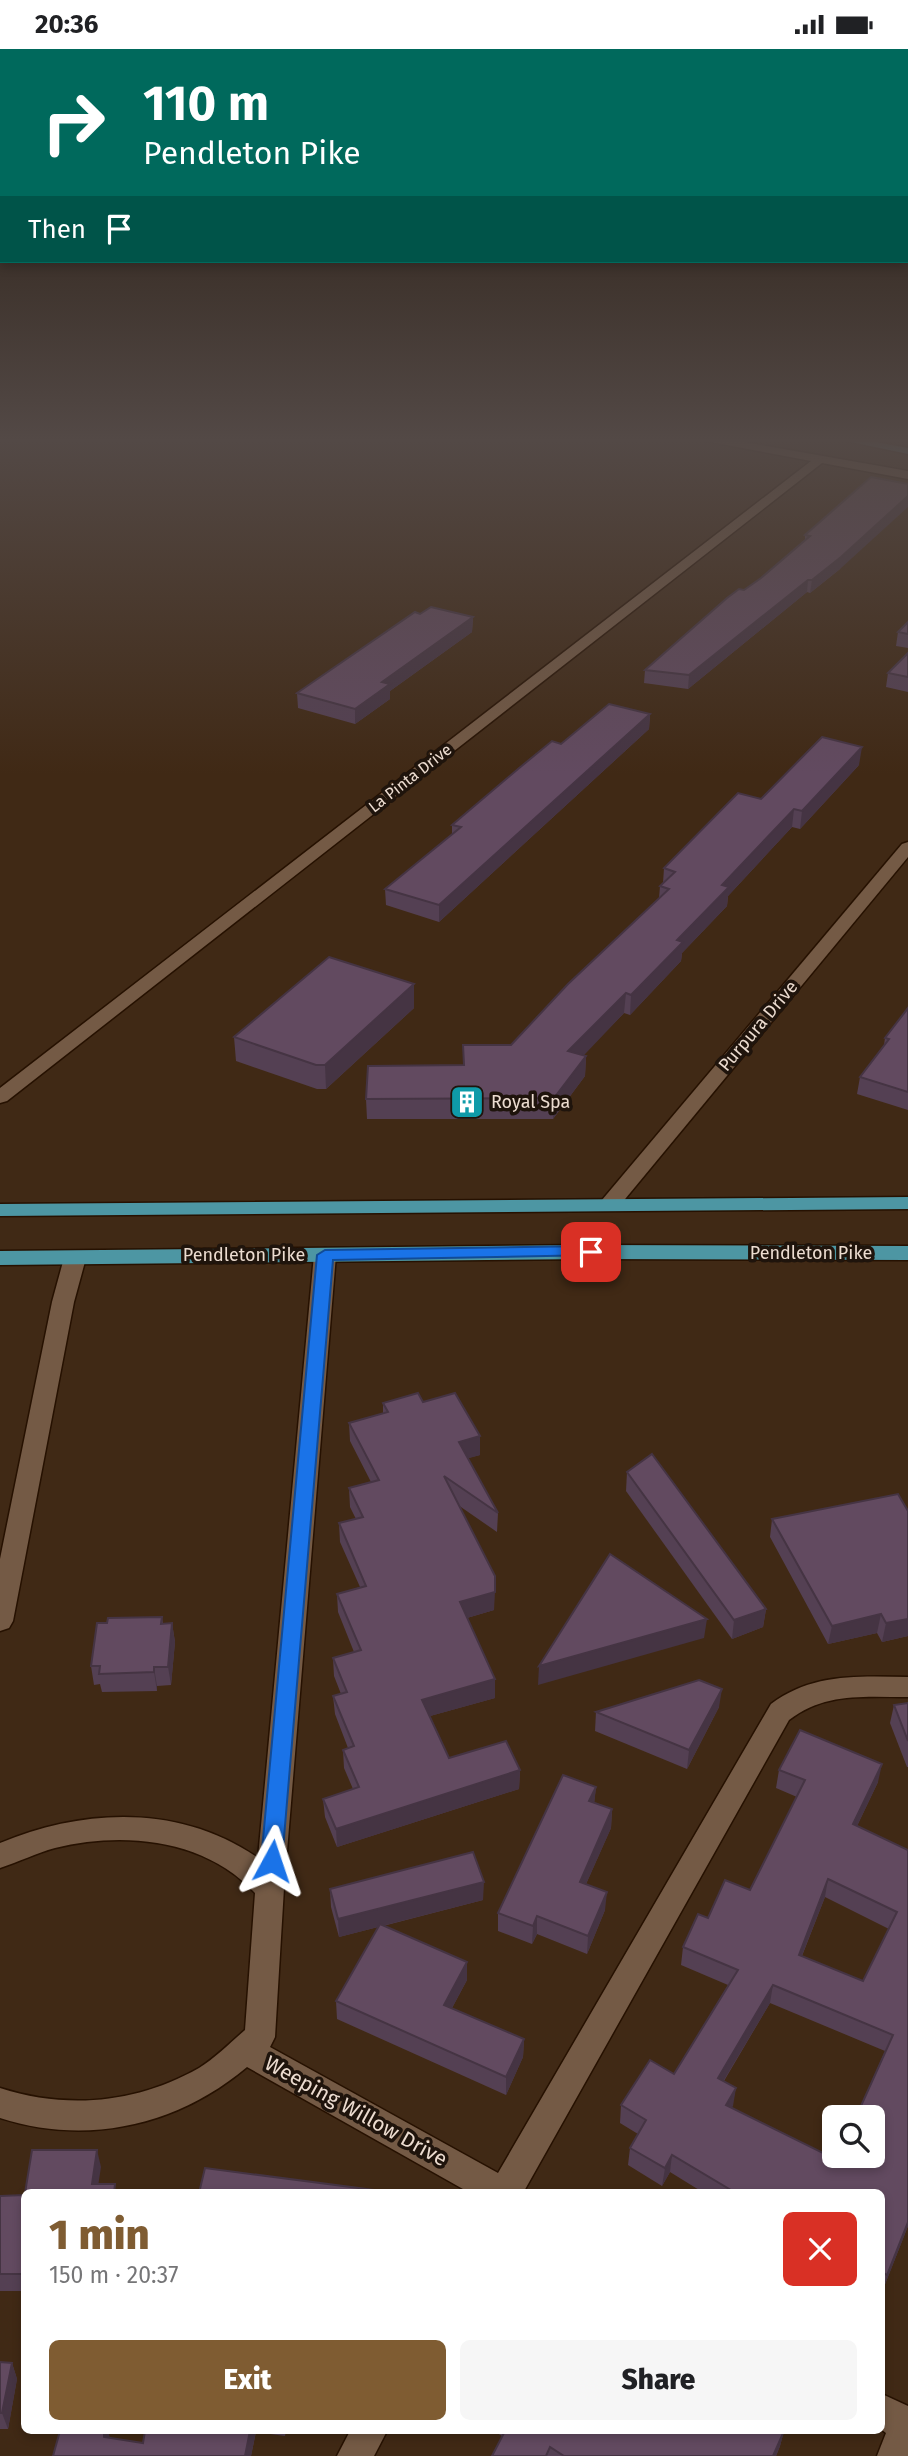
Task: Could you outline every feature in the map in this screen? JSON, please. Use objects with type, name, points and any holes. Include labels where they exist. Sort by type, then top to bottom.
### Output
[{"type":"main road","points":[[0,1210],[908,1203]]},
{"type":"main road","name":"Pendleton Pike","points":[[0,1258],[591,1252],[908,1253]]},
{"type":"street","name":"La Pinta Drive","points":[[0,1097],[704,549]]},
{"type":"street","name":"Purpura Drive","points":[[608,1205],[908,846]]},
{"type":"street","points":[[0,2103],[31,2113],[64,2117],[98,2116],[140,2108],[201,2083],[233,2063],[260,2037],[270,1888],[325,1255]]},
{"type":"street","points":[[0,1621],[63,1302],[75,1258]]},
{"type":"street","points":[[505,2189],[780,1712],[793,1700],[816,1690],[908,1687]]},
{"type":"street","points":[[0,1856],[25,1845],[79,1829],[138,1828],[203,1842],[252,1869],[270,1888]]},
{"type":"street","name":"Weeping Willow Drive","points":[[246,2050],[496,2189]]},
{"type":"street","points":[[355,2456],[367,2434]]},
{"type":"building","points":[[794,549],[849,549],[689,675],[645,670],[727,598],[761,578]]},
{"type":"building","points":[[431,607],[473,617],[382,682],[390,684],[355,709],[297,693],[415,612],[420,614]]},
{"type":"building","points":[[908,622],[908,634],[898,632]]},
{"type":"building","points":[[908,653],[908,677],[888,673]]},
{"type":"building","points":[[609,704],[650,714],[439,905],[385,889],[461,827],[452,825],[518,769],[552,741],[561,744]]},
{"type":"building","points":[[822,737],[862,747],[802,811],[794,809],[722,885],[729,887],[677,940],[683,942],[631,995],[626,993],[568,1051],[586,1056],[554,1098],[366,1099],[368,1066],[464,1065],[463,1045],[511,1045],[568,984],[669,889],[660,886],[675,872],[664,868],[738,793],[761,799]]},
{"type":"building","points":[[329,957],[414,984],[325,1065],[316,1065],[234,1037]]},
{"type":"building","points":[[908,1008],[908,1092],[860,1077],[889,1039],[885,1038]]},
{"type":"building","points":[[418,1393],[423,1402],[455,1393],[480,1436],[459,1442],[498,1513],[444,1476],[495,1576],[495,1592],[460,1602],[495,1679],[422,1700],[449,1758],[506,1741],[520,1770],[336,1829],[323,1799],[359,1787],[343,1750],[354,1746],[333,1696],[347,1692],[333,1658],[361,1650],[337,1594],[366,1586],[339,1523],[363,1517],[349,1488],[379,1480],[349,1423],[388,1412],[383,1403]]},
{"type":"building","points":[[652,1454],[766,1609],[734,1620],[627,1472]]},
{"type":"building","points":[[898,1494],[908,1511],[908,1619],[886,1623],[881,1614],[832,1626],[772,1519]]},
{"type":"building","points":[[610,1554],[707,1619],[539,1666]]},
{"type":"building","points":[[162,1617],[161,1624],[172,1623],[168,1667],[154,1667],[154,1672],[99,1674],[100,1666],[91,1666],[97,1623],[107,1623],[108,1618]]},
{"type":"building","points":[[699,1680],[722,1689],[689,1750],[596,1712]]},
{"type":"building","points":[[908,1703],[908,1741],[894,1705]]},
{"type":"building","points":[[800,1730],[882,1764],[853,1824],[908,1850],[908,2222],[887,2275],[885,2189],[729,2189],[672,2155],[665,2168],[630,2148],[646,2120],[621,2105],[650,2060],[674,2074],[738,1970],[683,1947],[698,1914],[708,1918],[725,1880],[750,1890],[805,1780],[779,1770]],"holes":[[[828,1879],[897,1912],[863,1981],[799,1955]],[[773,1985],[893,2035],[861,2105],[885,2105],[885,2168],[822,2168],[822,2153],[726,2105],[736,2088],[718,2078]]]},
{"type":"building","points":[[563,1775],[596,1787],[589,1801],[612,1809],[580,1882],[607,1892],[588,1936],[537,1916],[533,1926],[498,1913]]},
{"type":"building","points":[[473,1852],[484,1882],[338,1919],[330,1889]]},
{"type":"building","points":[[380,1924],[467,1962],[444,2005],[524,2039],[506,2077],[336,2001]]},
{"type":"building","points":[[32,2150],[97,2150],[92,2184],[115,2184],[114,2189],[26,2189]]},
{"type":"building","points":[[205,2168],[366,2189],[200,2189]]},
{"type":"building","points":[[21,2195],[21,2274],[0,2274],[0,2196]]},
{"type":"building","points":[[0,2362],[12,2363],[2,2413],[0,2413]]},
{"type":"building","points":[[59,2434],[104,2434],[104,2437],[143,2443],[144,2434],[249,2434],[245,2456],[53,2456]]},
{"type":"building","points":[[503,2434],[783,2434],[773,2456],[564,2456],[550,2447],[546,2456],[492,2456]]},
{"type":"place","name":"Royal Spa","points":[[467,1102]]},
{"type":"route","points":[[272,1861],[325,1255],[591,1252]]}]
